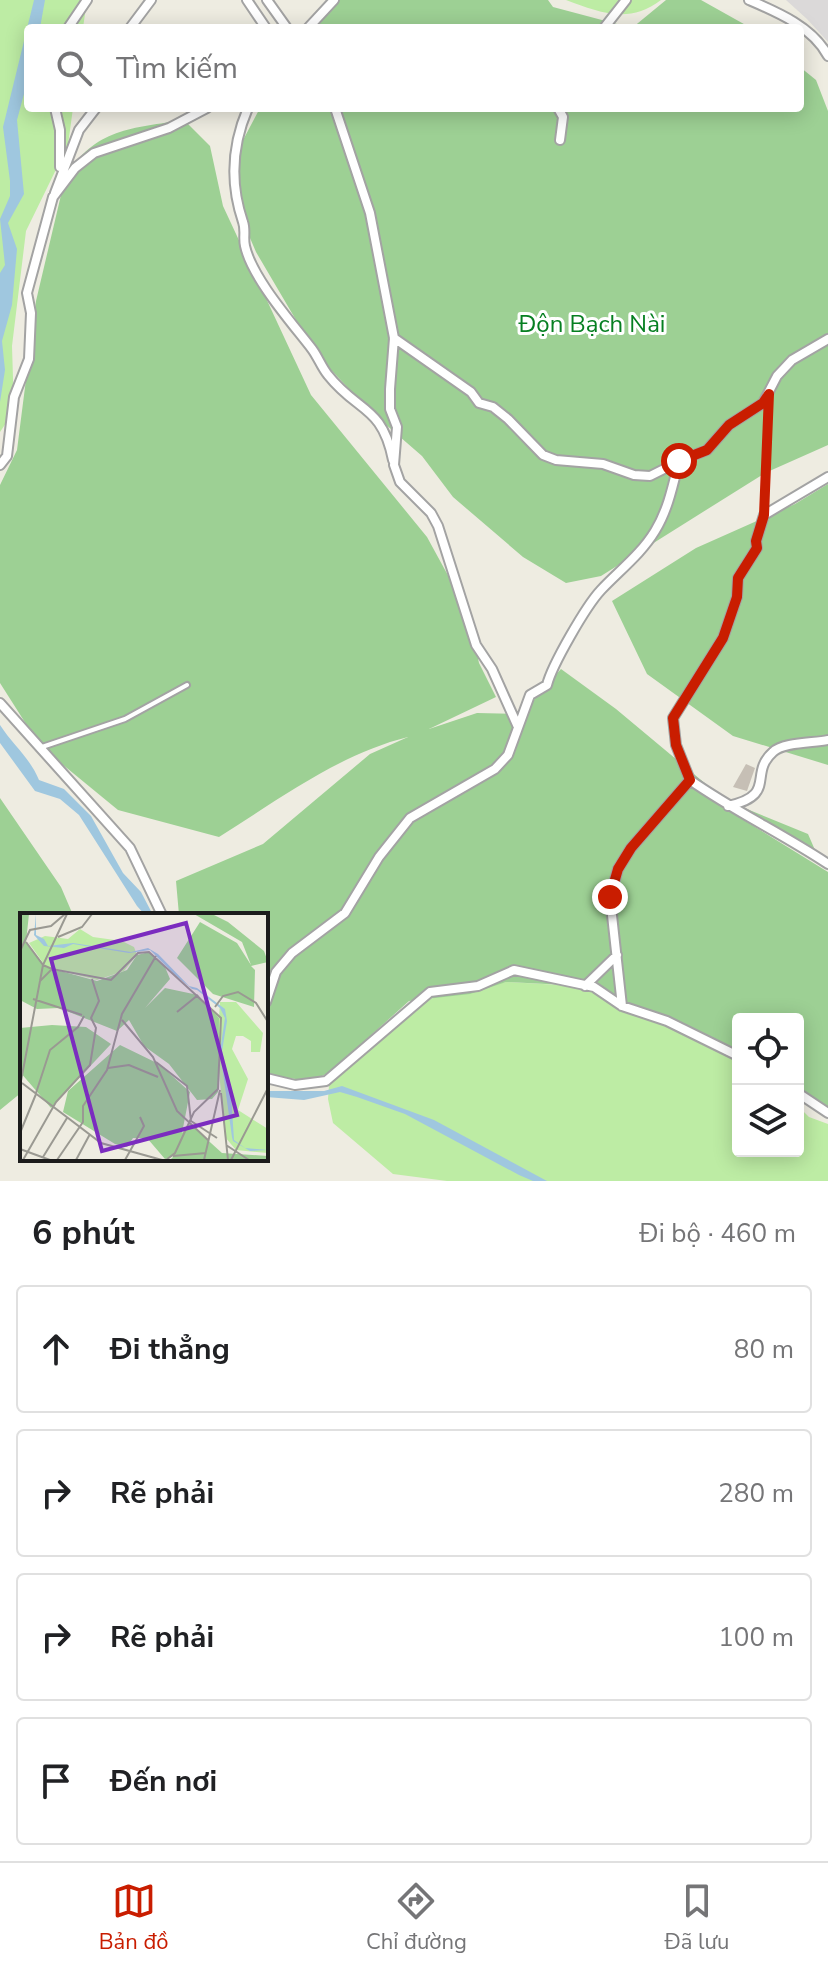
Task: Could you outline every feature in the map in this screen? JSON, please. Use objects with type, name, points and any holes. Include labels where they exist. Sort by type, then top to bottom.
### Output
[{"type":"street","points":[[71,24],[87,0]]},
{"type":"street","points":[[133,24],[151,0]]},
{"type":"street","points":[[247,0],[263,24]]},
{"type":"street","points":[[267,0],[284,24]]},
{"type":"street","points":[[312,24],[334,0]]},
{"type":"street","points":[[607,24],[626,0]]},
{"type":"street","points":[[749,0],[779,12],[793,24]]},
{"type":"street","points":[[804,33],[827,53]]},
{"type":"street","points":[[56,112],[60,130],[60,172]]},
{"type":"street","points":[[0,465],[7,456],[14,397],[29,359],[31,313],[27,293],[60,172],[79,130],[93,112]]},
{"type":"street","points":[[53,197],[75,168],[103,148],[169,128],[199,112]]},
{"type":"street","points":[[246,112],[238,134],[234,176],[235,203],[245,225],[245,246],[258,274],[327,374],[377,417],[388,436],[400,482],[431,513],[438,526],[476,645],[492,669],[518,727]]},
{"type":"street","points":[[336,112],[370,213],[394,338],[390,409],[397,427],[394,465]]},
{"type":"street","points":[[560,112],[563,117],[560,140]]},
{"type":"street","points":[[394,338],[471,392],[479,403],[493,407],[543,455],[650,476],[707,450],[729,425],[763,403],[777,376],[792,360],[828,339]]},
{"type":"street","points":[[268,996],[276,972],[292,953],[345,913],[379,857],[410,818],[495,769],[508,755],[530,695],[547,685],[552,664],[564,652],[599,592],[627,565],[658,527],[679,461]]},
{"type":"street","points":[[828,477],[764,515],[756,541],[757,548],[738,578],[737,597],[723,638],[673,718],[676,745],[690,780],[727,806],[748,814],[781,838],[828,864]]},
{"type":"street","points":[[0,703],[130,848],[161,913]]},
{"type":"street","points":[[727,806],[751,800],[758,793],[767,760],[777,748],[828,740]]},
{"type":"street","points":[[622,1006],[610,897],[618,869],[631,848],[690,780]]},
{"type":"street","points":[[584,986],[617,955]]},
{"type":"street","points":[[268,1078],[295,1085],[326,1081],[430,992],[478,986],[514,970],[594,987],[622,1006],[667,1021],[732,1053]]},
{"type":"street","points":[[804,1097],[828,1113]]},
{"type":"lane","points":[[764,515],[769,394]]},
{"type":"lane","points":[[38,748],[125,719],[187,685]]},
{"type":"shaded area","points":[[786,0],[828,0],[828,42],[807,19]]},
{"type":"green space","points":[[0,0],[87,0],[84,24],[24,24],[24,112],[72,112],[68,145],[26,231],[12,346],[14,411],[0,432]]},
{"type":"green space","points":[[329,0],[548,0],[553,7],[617,24],[312,24]]},
{"type":"green space","points":[[566,0],[661,0],[638,12],[615,14]]},
{"type":"green space","points":[[666,0],[701,0],[744,24],[637,24]]},
{"type":"green space","name":"Độn Bạch Nài","points":[[804,70],[816,80],[828,111],[828,445],[765,473],[601,576],[566,583],[523,557],[453,497],[422,456],[369,410],[316,354],[256,252],[235,203],[233,159],[258,112],[804,112]]},
{"type":"green space","points":[[184,120],[210,146],[223,206],[311,395],[427,537],[468,612],[479,663],[496,697],[429,729],[477,713],[520,714],[561,669],[616,709],[725,800],[808,834],[818,857],[701,789],[721,806],[828,872],[828,1113],[804,1097],[804,1013],[732,1013],[732,1052],[622,1006],[595,980],[584,986],[506,982],[470,994],[409,1001],[330,1072],[312,1081],[268,1075],[268,913],[179,913],[176,881],[263,844],[370,754],[408,737],[333,766],[219,837],[118,810],[40,746],[0,683],[0,485],[17,450],[36,301],[65,178],[89,149],[116,133]]},
{"type":"green space","points":[[828,484],[828,765],[733,736],[647,674],[612,601],[696,548],[795,504]]},
{"type":"green space","points":[[0,798],[61,887],[72,913],[20,913],[20,1094],[0,1110]]},
{"type":"green space","points":[[506,982],[594,987],[732,1054],[732,1157],[804,1157],[804,1112],[828,1124],[828,1181],[447,1181],[393,1174],[333,1123],[328,1099],[330,1072],[402,1022],[425,1000]]},
{"type":"water","points":[[34,0],[45,0],[41,24],[28,24]]},
{"type":"water","points":[[24,41],[24,94],[17,120],[24,194],[8,223],[17,249],[12,305],[2,341],[5,370],[0,402],[0,273],[5,265],[0,219],[10,196],[3,127]]},
{"type":"water","points":[[0,725],[39,780],[64,789],[91,816],[123,873],[141,892],[152,913],[143,913],[137,906],[79,815],[60,799],[35,791],[0,743]]},
{"type":"water","points":[[342,1086],[434,1120],[547,1181],[533,1181],[519,1175],[405,1114],[357,1097],[340,1092],[304,1100],[268,1097],[268,1091],[324,1091]]},
{"type":"building","points":[[746,764],[755,768],[747,791],[733,787]]},
{"type":"route","points":[[610,897],[618,869],[631,848],[667,811],[676,793],[690,780],[676,745],[678,735],[673,718],[723,638],[737,597],[738,578],[757,548],[756,541],[764,515],[769,394],[763,403],[729,425],[707,450],[679,461]]}]
